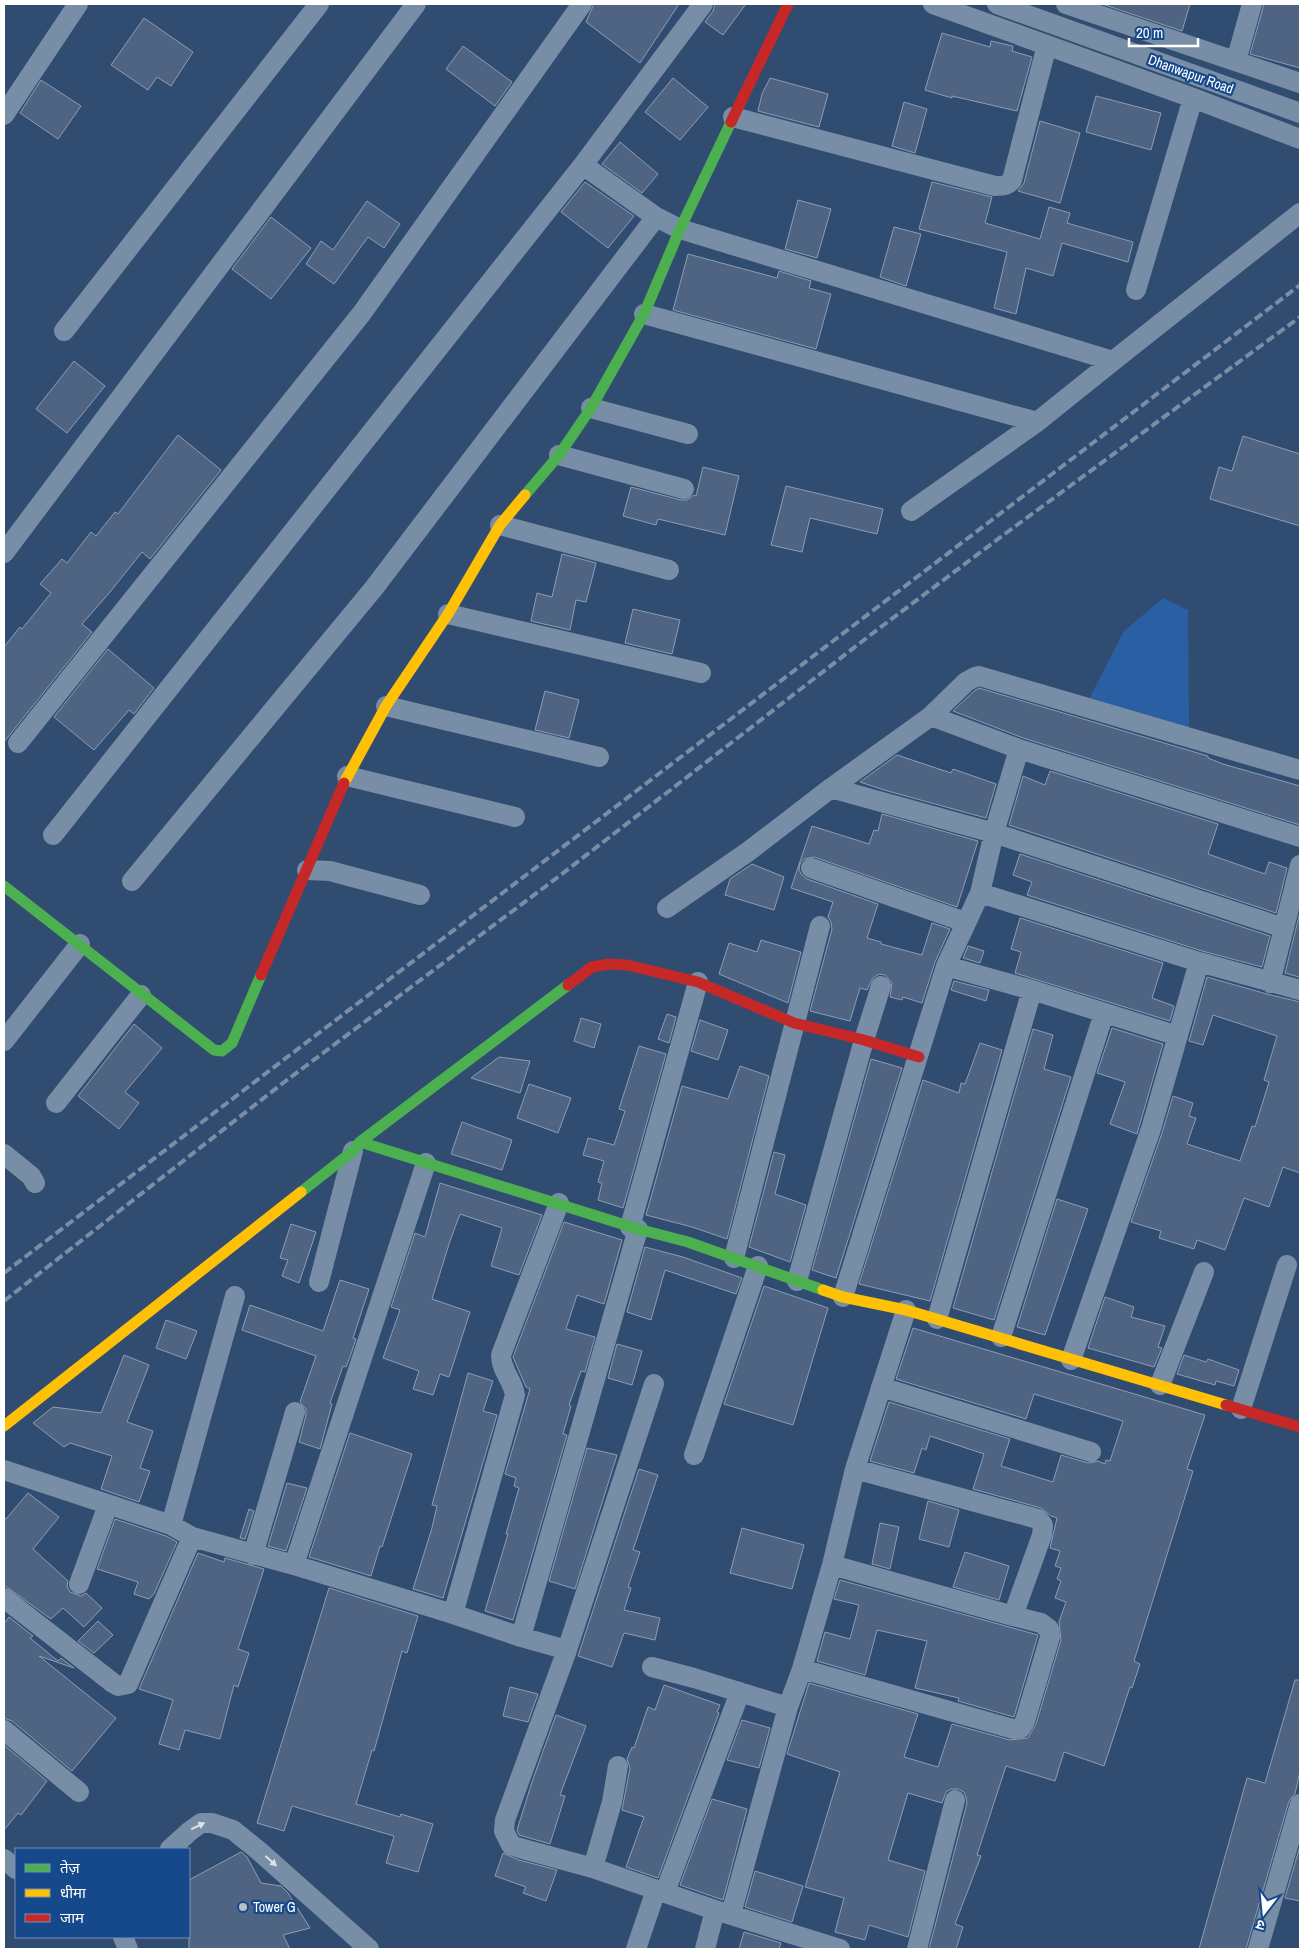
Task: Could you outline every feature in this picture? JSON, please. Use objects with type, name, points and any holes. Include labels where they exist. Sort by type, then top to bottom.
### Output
[{"type":"street","points":[[4,116],[78,4]]},
{"type":"street","points":[[64,331],[319,4]]},
{"type":"street","points":[[4,553],[416,4]]},
{"type":"street","points":[[18,743],[362,313],[582,4]]},
{"type":"street","points":[[53,835],[582,165],[703,4]]},
{"type":"street","points":[[4,887],[80,944],[210,1048],[218,1052],[228,1048],[232,1043],[346,776],[386,706],[448,614],[500,524],[559,455],[592,408],[644,314],[680,229],[788,4]]},
{"type":"street","points":[[933,4],[1193,98],[1300,139]]},
{"type":"street","name":"Dhanwapur Road","points":[[997,4],[1300,113]]},
{"type":"street","points":[[1066,4],[1300,83]]},
{"type":"street","points":[[1236,61],[1252,4]]},
{"type":"street","points":[[734,117],[995,186],[1004,186],[1008,185],[1012,180],[1047,45]]},
{"type":"street","points":[[1136,290],[1193,98]]},
{"type":"street","points":[[582,165],[656,218],[680,229],[1113,361]]},
{"type":"street","points":[[911,511],[1037,422],[1300,213]]},
{"type":"street","points":[[132,881],[374,588],[656,218]]},
{"type":"street","points":[[644,314],[1037,422]]},
{"type":"street","points":[[592,408],[688,434]]},
{"type":"street","points":[[559,455],[684,489]]},
{"type":"street","points":[[500,524],[669,570]]},
{"type":"street","points":[[448,614],[701,673]]},
{"type":"street","points":[[667,908],[749,851],[831,788],[931,716],[966,682],[979,676],[1300,770]]},
{"type":"street","points":[[386,706],[599,757]]},
{"type":"street","points":[[931,716],[1019,749],[1300,837]]},
{"type":"street","points":[[843,1297],[946,966],[980,893],[994,833],[1019,749]]},
{"type":"street","points":[[346,776],[515,817]]},
{"type":"street","points":[[831,788],[994,833],[1284,928]]},
{"type":"street","points":[[1270,983],[1300,865]]},
{"type":"street","points":[[811,868],[965,922]]},
{"type":"street","points":[[307,870],[330,871],[420,896]]},
{"type":"street","points":[[980,893],[1199,962],[1300,990]]},
{"type":"street","points":[[734,1258],[820,926]]},
{"type":"street","points":[[4,1041],[80,944]]},
{"type":"street","points":[[1071,1360],[1151,1130],[1199,962]]},
{"type":"street","points":[[4,1426],[356,1147],[592,967],[609,964],[627,965],[698,982],[794,1023],[864,1040],[919,1057]]},
{"type":"street","points":[[946,966],[1032,990],[1178,1036]]},
{"type":"street","points":[[521,1637],[634,1228],[698,982]]},
{"type":"street","points":[[797,1281],[864,1040],[881,986]]},
{"type":"street","points":[[937,1319],[1032,990]]},
{"type":"street","points":[[56,1103],[142,995]]},
{"type":"street","points":[[1002,1337],[1104,1013]]},
{"type":"street","points":[[356,1147],[426,1163],[634,1228],[688,1242],[843,1297],[906,1310],[1002,1337],[1071,1360],[1300,1427]]},
{"type":"street","points":[[319,1282],[356,1147]]},
{"type":"street","points":[[4,1154],[31,1176],[35,1182]]},
{"type":"street","points":[[294,1565],[426,1163]]},
{"type":"street","points":[[453,1614],[515,1395],[514,1388],[502,1367],[501,1355],[559,1203]]},
{"type":"street","points":[[1241,1409],[1287,1265]]},
{"type":"street","points":[[694,1456],[758,1266]]},
{"type":"street","points":[[1160,1385],[1204,1272]]},
{"type":"street","points":[[171,1525],[235,1296]]},
{"type":"street","points":[[705,1949],[723,1912],[788,1707],[802,1669],[832,1565],[855,1469],[906,1310]]},
{"type":"street","points":[[654,1384],[567,1650],[504,1820],[504,1831],[511,1845],[593,1868],[723,1912],[783,1941],[840,1949]]},
{"type":"street","points":[[881,1388],[1090,1452]]},
{"type":"street","points":[[253,1555],[295,1412]]},
{"type":"street","points":[[855,1469],[1038,1519],[1043,1525],[1042,1535],[1013,1616]]},
{"type":"street","points":[[4,1470],[171,1525],[192,1536],[253,1555],[294,1565],[567,1650]]},
{"type":"street","points":[[79,1584],[108,1505]]},
{"type":"street","points":[[4,1598],[113,1683],[123,1686],[131,1681],[192,1536]]},
{"type":"street","points":[[802,1669],[1013,1730],[1021,1728],[1025,1721],[1050,1637],[1049,1629],[1041,1622],[1013,1616],[832,1565]]},
{"type":"street","points":[[652,1667],[788,1707]]},
{"type":"street","points":[[636,1949],[740,1692]]},
{"type":"street","points":[[4,1730],[79,1792]]},
{"type":"street","points":[[593,1868],[612,1802],[618,1766]]},
{"type":"street","points":[[917,1949],[955,1800]]},
{"type":"street","points":[[1258,1949],[1300,1804]]},
{"type":"street","points":[[171,1848],[190,1830],[201,1823],[212,1823],[233,1830],[259,1850],[369,1949]]},
{"type":"street","points":[[4,1859],[15,1868]]},
{"type":"shaded area","points":[[1163,598],[1188,610],[1189,731],[1089,699],[1124,631]]},
{"type":"building","points":[[594,4],[679,4],[640,63],[586,22]]},
{"type":"building","points":[[715,4],[746,4],[723,35],[705,22],[713,11]]},
{"type":"building","points":[[1102,4],[1190,4],[1182,31]]},
{"type":"building","points":[[1264,4],[1300,4],[1300,68],[1250,54]]},
{"type":"building","points":[[144,18],[193,52],[171,86],[157,77],[148,90],[111,65]]},
{"type":"building","points":[[942,33],[990,47],[991,41],[1013,46],[1012,51],[1032,57],[1017,111],[952,96],[952,98],[925,90]]},
{"type":"building","points":[[463,46],[512,82],[495,106],[446,69]]},
{"type":"building","points":[[673,78],[708,107],[680,140],[645,112]]},
{"type":"building","points":[[770,78],[828,94],[819,127],[758,111],[762,94]]},
{"type":"building","points":[[41,80],[81,106],[58,139],[20,113]]},
{"type":"building","points":[[1096,96],[1161,113],[1151,150],[1086,132]]},
{"type":"building","points":[[904,102],[927,109],[915,153],[892,146]]},
{"type":"building","points":[[1040,121],[1080,133],[1060,203],[1018,191],[1024,183]]},
{"type":"building","points":[[620,142],[658,174],[642,193],[602,164]]},
{"type":"building","points":[[585,182],[634,216],[608,248],[561,212]]},
{"type":"building","points":[[932,182],[992,197],[985,223],[1040,239],[1049,207],[1070,213],[1067,223],[1133,242],[1128,262],[1062,243],[1053,276],[1026,268],[1016,314],[994,308],[1007,252],[919,229]]},
{"type":"building","points":[[798,200],[831,209],[817,258],[785,249]]},
{"type":"building","points":[[367,201],[400,224],[384,248],[368,237],[334,284],[306,264],[321,241],[333,250]]},
{"type":"building","points":[[271,217],[311,248],[271,299],[232,269]]},
{"type":"building","points":[[894,227],[921,234],[906,286],[880,277]]},
{"type":"building","points":[[688,254],[777,278],[779,271],[811,281],[809,288],[831,294],[816,349],[673,310]]},
{"type":"building","points":[[74,361],[105,386],[67,433],[36,409]]},
{"type":"building","points":[[178,435],[221,470],[150,559],[142,552],[82,624],[92,632],[4,742],[4,647],[20,627],[22,629],[51,593],[40,584],[62,559],[67,563],[91,532],[96,536],[115,512],[118,514]]},
{"type":"building","points":[[1243,436],[1300,454],[1300,526],[1210,499],[1219,467],[1232,471]]},
{"type":"building","points":[[703,467],[739,476],[725,535],[658,519],[656,525],[623,516],[631,487],[681,500],[687,500],[694,495],[696,496]]},
{"type":"building","points":[[786,486],[883,509],[877,534],[810,518],[802,552],[771,545]]},
{"type":"building","points":[[562,554],[596,563],[586,602],[576,600],[570,630],[531,621],[537,593],[552,597]]},
{"type":"building","points":[[633,609],[680,620],[672,654],[625,643]]},
{"type":"building","points":[[108,649],[154,688],[134,714],[129,710],[94,750],[54,717]]},
{"type":"building","points":[[979,688],[1208,756],[1208,758],[1223,764],[1300,786],[1300,825],[1023,738],[953,711]]},
{"type":"building","points":[[545,691],[579,700],[569,738],[535,730]]},
{"type":"building","points":[[897,755],[951,773],[953,769],[996,784],[986,818],[860,782]]},
{"type":"building","points":[[1050,771],[1218,824],[1208,854],[1265,874],[1269,862],[1287,868],[1276,913],[1009,825],[1023,776],[1045,785]]},
{"type":"building","points":[[882,814],[978,841],[957,907],[814,857],[804,859],[800,864],[799,870],[807,879],[878,904],[867,938],[881,942],[881,944],[922,955],[932,923],[950,929],[935,962],[922,1003],[903,997],[902,1000],[890,997],[892,983],[885,975],[879,974],[873,978],[867,990],[860,988],[850,1021],[810,1011],[832,929],[828,917],[833,902],[791,888],[812,826],[869,844],[874,830],[878,831]]},
{"type":"building","points":[[1020,854],[1270,936],[1262,967],[1202,951],[1027,895],[1032,882],[1013,875]]},
{"type":"building","points":[[752,864],[784,877],[774,910],[725,895],[730,879]]},
{"type":"building","points":[[1300,912],[1300,974],[1299,977],[1285,973]]},
{"type":"building","points":[[1020,918],[1163,963],[1152,998],[1174,1006],[1170,1021],[1015,973],[1021,952],[1011,949]]},
{"type":"building","points":[[761,940],[801,952],[788,1003],[719,974],[729,943],[757,952]]},
{"type":"building","points":[[968,946],[984,951],[980,963],[963,958]]},
{"type":"building","points":[[1207,977],[1300,1002],[1300,1173],[1283,1167],[1269,1207],[1244,1198],[1225,1250],[1197,1240],[1194,1249],[1159,1238],[1161,1231],[1131,1222],[1173,1096],[1193,1103],[1189,1116],[1196,1118],[1187,1144],[1240,1161],[1252,1126],[1255,1127],[1269,1082],[1264,1080],[1277,1036],[1213,1015],[1203,1045],[1189,1041]]},
{"type":"building","points":[[954,981],[989,990],[986,1001],[951,990]]},
{"type":"building","points":[[667,1014],[676,1017],[669,1043],[658,1039]]},
{"type":"building","points":[[581,1018],[601,1024],[594,1048],[574,1041]]},
{"type":"building","points":[[700,1020],[728,1030],[718,1060],[691,1051]]},
{"type":"building","points":[[134,1024],[162,1048],[125,1092],[139,1103],[119,1129],[78,1096]]},
{"type":"building","points":[[1112,1028],[1163,1044],[1137,1134],[1110,1124],[1125,1082],[1097,1073]]},
{"type":"building","points":[[1033,1029],[1053,1035],[1044,1069],[1071,1077],[994,1320],[953,1308]]},
{"type":"building","points":[[980,1043],[1002,1050],[930,1301],[859,1284],[923,1080],[959,1093],[961,1083],[965,1084]]},
{"type":"building","points":[[639,1046],[666,1054],[623,1208],[598,1200],[602,1183],[598,1182],[604,1161],[583,1155],[588,1138],[614,1145],[625,1111],[619,1109]]},
{"type":"building","points":[[499,1057],[530,1061],[520,1093],[471,1078]]},
{"type":"building","points":[[871,1059],[902,1068],[836,1278],[812,1270]]},
{"type":"building","points":[[740,1066],[769,1076],[727,1239],[692,1227],[646,1215],[682,1086],[728,1099]]},
{"type":"building","points":[[529,1084],[571,1098],[558,1133],[517,1118]]},
{"type":"building","points":[[462,1122],[512,1140],[502,1170],[451,1154]]},
{"type":"building","points":[[774,1152],[785,1155],[775,1194],[806,1205],[790,1262],[749,1247]]},
{"type":"building","points":[[440,1183],[542,1215],[519,1275],[491,1266],[502,1228],[460,1214],[432,1299],[470,1312],[449,1377],[440,1374],[433,1395],[413,1389],[419,1371],[383,1358],[400,1310],[391,1307],[415,1233],[425,1237]]},
{"type":"building","points":[[1057,1199],[1088,1209],[1045,1335],[1017,1327]]},
{"type":"building","points":[[564,1222],[622,1240],[604,1304],[577,1295],[566,1329],[595,1337],[585,1372],[581,1371],[569,1405],[571,1406],[563,1434],[567,1435],[513,1620],[485,1611],[508,1534],[506,1534],[519,1488],[514,1486],[516,1478],[505,1474],[530,1389],[526,1387],[513,1357]]},
{"type":"building","points":[[291,1224],[316,1232],[299,1283],[282,1276],[288,1260],[280,1258]]},
{"type":"building","points":[[645,1247],[683,1257],[742,1278],[736,1294],[665,1270],[651,1320],[627,1312]]},
{"type":"building","points":[[340,1280],[369,1289],[353,1338],[356,1339],[351,1354],[346,1367],[343,1366],[330,1403],[332,1404],[320,1449],[299,1442],[306,1415],[306,1409],[300,1402],[316,1356],[242,1330],[250,1305],[323,1331]]},
{"type":"building","points":[[764,1286],[828,1308],[793,1425],[724,1404]]},
{"type":"building","points":[[1105,1297],[1134,1307],[1131,1317],[1165,1326],[1158,1347],[1162,1348],[1154,1367],[1088,1348]]},
{"type":"building","points":[[166,1320],[197,1331],[186,1359],[156,1348]]},
{"type":"building","points":[[913,1328],[1205,1415],[1187,1469],[1193,1471],[1134,1661],[1140,1664],[1132,1688],[1130,1687],[1104,1766],[1064,1752],[1055,1781],[1006,1766],[977,1855],[981,1856],[955,1924],[963,1927],[956,1949],[929,1949],[967,1803],[964,1792],[958,1789],[951,1789],[946,1792],[942,1803],[908,1793],[888,1860],[925,1871],[908,1937],[869,1925],[865,1940],[835,1932],[844,1898],[805,1887],[840,1772],[787,1754],[809,1683],[918,1714],[904,1757],[938,1767],[952,1724],[1010,1740],[1028,1738],[1036,1724],[1061,1640],[1059,1622],[1066,1602],[1055,1598],[1061,1581],[1057,1579],[1061,1568],[1055,1566],[1060,1551],[1050,1548],[1057,1518],[1041,1508],[973,1489],[984,1454],[930,1436],[926,1450],[922,1448],[914,1473],[870,1461],[889,1402],[1010,1439],[1001,1466],[1053,1482],[1061,1455],[1088,1463],[1098,1461],[1105,1464],[1106,1460],[1110,1461],[1123,1421],[1034,1394],[1026,1419],[896,1379]]},
{"type":"building","points":[[617,1344],[642,1351],[632,1385],[608,1378]]},
{"type":"building","points":[[124,1355],[149,1365],[127,1422],[153,1431],[140,1468],[150,1471],[139,1502],[101,1489],[112,1456],[70,1443],[64,1447],[33,1423],[53,1407],[101,1413]]},
{"type":"building","points":[[1184,1355],[1206,1362],[1208,1359],[1239,1370],[1234,1386],[1216,1381],[1215,1385],[1177,1374]]},
{"type":"building","points":[[468,1373],[493,1381],[483,1411],[497,1415],[443,1598],[413,1589],[432,1528],[437,1506],[432,1505]]},
{"type":"building","points":[[350,1433],[412,1454],[371,1576],[309,1557]]},
{"type":"building","points":[[587,1448],[617,1455],[575,1589],[549,1581]]},
{"type":"building","points":[[639,1469],[658,1475],[633,1550],[640,1552],[628,1587],[631,1588],[624,1610],[660,1618],[655,1640],[624,1633],[612,1667],[578,1656]]},
{"type":"building","points":[[287,1483],[307,1488],[286,1551],[268,1546]]},
{"type":"building","points":[[28,1493],[59,1517],[33,1549],[68,1581],[67,1586],[70,1592],[81,1596],[86,1593],[102,1608],[84,1627],[63,1608],[51,1619],[4,1585],[4,1517],[6,1519]]},
{"type":"building","points":[[928,1501],[959,1510],[949,1547],[919,1539]]},
{"type":"building","points":[[249,1509],[254,1511],[245,1539],[240,1538]]},
{"type":"building","points":[[115,1519],[166,1536],[177,1542],[154,1594],[149,1599],[134,1594],[138,1582],[97,1569]]},
{"type":"building","points":[[880,1523],[899,1527],[890,1569],[872,1564]]},
{"type":"building","points":[[742,1528],[804,1545],[792,1589],[730,1573]]},
{"type":"building","points":[[965,1552],[1009,1566],[999,1600],[953,1587]]},
{"type":"building","points":[[198,1553],[224,1562],[225,1558],[264,1569],[238,1649],[249,1653],[238,1687],[234,1685],[220,1739],[185,1730],[179,1750],[159,1744],[173,1700],[139,1689]]},
{"type":"building","points":[[840,1580],[1038,1635],[1014,1717],[958,1701],[959,1698],[915,1688],[927,1641],[877,1630],[865,1675],[817,1661],[825,1632],[850,1639],[859,1605],[834,1599]]},
{"type":"building","points":[[329,1588],[418,1616],[407,1653],[402,1651],[374,1751],[372,1750],[356,1804],[400,1817],[401,1814],[433,1824],[418,1872],[386,1863],[394,1836],[292,1806],[284,1831],[257,1823]]},
{"type":"building","points":[[9,1617],[33,1636],[30,1638],[58,1661],[61,1658],[74,1668],[39,1656],[116,1718],[72,1771],[12,1721],[4,1718],[4,1624]]},
{"type":"building","points":[[98,1621],[113,1635],[94,1653],[78,1641]]},
{"type":"building","points":[[1295,1680],[1300,1680],[1300,1771],[1295,1794],[1289,1801],[1246,1949],[1199,1949],[1247,1778],[1265,1783]]},
{"type":"building","points":[[664,1685],[720,1705],[717,1712],[719,1713],[658,1878],[626,1867],[644,1817],[622,1810],[630,1768],[627,1759],[632,1747],[634,1748],[648,1707],[655,1710]]},
{"type":"building","points":[[510,1687],[538,1694],[528,1722],[503,1716]]},
{"type":"building","points":[[556,1715],[586,1726],[560,1795],[565,1796],[550,1844],[519,1835],[517,1830]]},
{"type":"building","points":[[742,1720],[770,1728],[759,1768],[727,1760]]},
{"type":"building","points":[[4,1745],[47,1781],[21,1815],[18,1813],[4,1830]]},
{"type":"building","points":[[712,1799],[747,1809],[723,1900],[680,1885]]},
{"type":"building","points":[[1300,1846],[1300,1901],[1285,1898]]},
{"type":"building","name":"Tower G","points":[[241,1852],[247,1857],[261,1883],[281,1886],[288,1893],[310,1928],[283,1935],[290,1949],[189,1949],[190,1879]]},
{"type":"building","points":[[503,1853],[519,1860],[557,1870],[546,1901],[523,1893],[526,1887],[495,1876]]},
{"type":"building","points":[[755,1871],[803,1886],[792,1922],[745,1907]]},
{"type":"building","points":[[744,1932],[781,1943],[779,1949],[739,1949]]},
{"type":"railway","points":[[4,1273],[1300,285]]},
{"type":"railway","points":[[4,1301],[283,1083],[558,877],[873,633],[1300,317]]},
{"type":"traffic: fast","points":[[525,495],[559,455],[591,408],[644,314],[680,229],[731,122]]},
{"type":"traffic: fast","points":[[4,886],[214,1050],[222,1051],[232,1043],[261,975]]},
{"type":"traffic: fast","points":[[301,1192],[353,1151],[360,1142],[568,985]]},
{"type":"traffic: fast","points":[[360,1142],[638,1229],[688,1242],[823,1290]]},
{"type":"traffic: slow","points":[[344,783],[386,706],[448,614],[500,525],[525,495]]},
{"type":"traffic: slow","points":[[4,1426],[301,1192]]},
{"type":"traffic: slow","points":[[823,1290],[843,1297],[906,1310],[1226,1405]]},
{"type":"traffic: jam","points":[[731,122],[788,4]]},
{"type":"traffic: jam","points":[[261,975],[344,783]]},
{"type":"traffic: jam","points":[[568,985],[592,967],[609,964],[627,965],[698,982],[794,1023],[864,1040],[919,1057]]},
{"type":"traffic: jam","points":[[1226,1405],[1300,1427]]},
{"type":"place","name":"Tower G","points":[[243,1907]]}]
